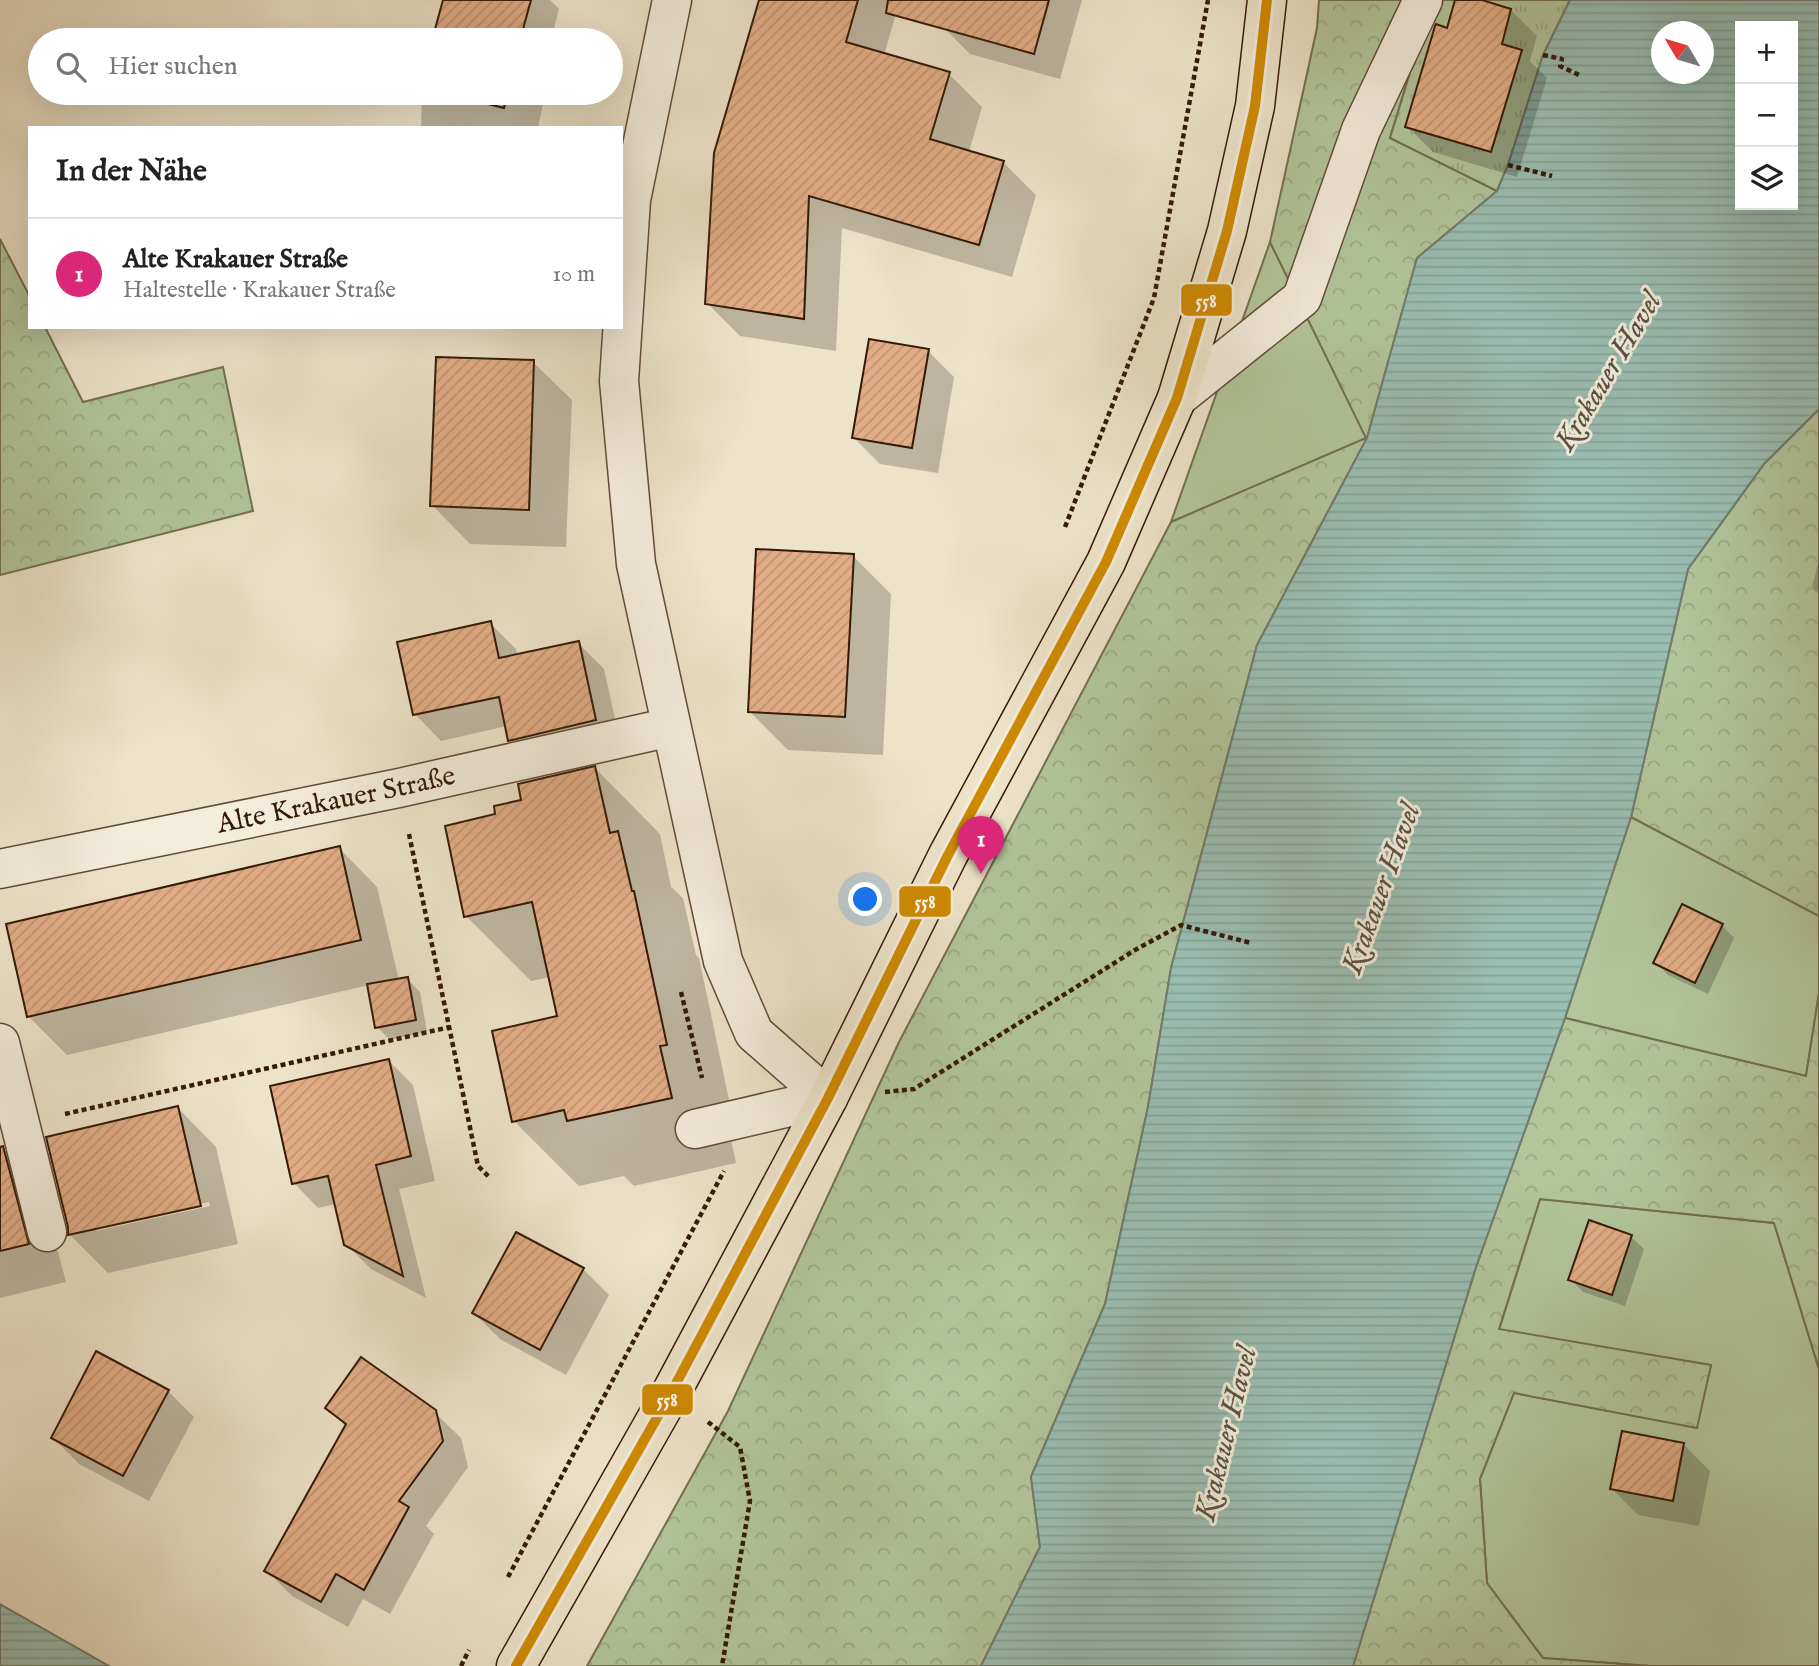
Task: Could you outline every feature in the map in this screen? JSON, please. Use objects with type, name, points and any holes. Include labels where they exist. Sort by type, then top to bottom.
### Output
[{"type":"main road","points":[[516,1666],[671,1393],[828,1098],[948,855],[1106,562],[1177,398],[1227,231],[1255,106],[1267,0]]},
{"type":"street","points":[[623,321],[631,200],[672,0]]},
{"type":"street","points":[[1177,398],[1302,298],[1361,130],[1423,0]]},
{"type":"street","points":[[622,329],[619,381],[636,564],[723,961],[754,1033],[828,1098]]},
{"type":"street","name":"Alte Krakauer Straße","points":[[0,869],[399,788],[671,727]]},
{"type":"street","points":[[0,1043],[47,1232]]},
{"type":"street","points":[[695,1129],[828,1098]]},
{"type":"path","points":[[1065,529],[1154,298],[1208,0]]},
{"type":"path","points":[[1543,55],[1562,60],[1560,66],[1580,75]]},
{"type":"path","points":[[1508,165],[1552,176]]},
{"type":"path","points":[[399,788],[478,1166],[490,1178]]},
{"type":"path","points":[[828,1098],[915,1089],[1135,950],[1181,925],[1251,943]]},
{"type":"path","points":[[63,1114],[450,1027]]},
{"type":"path","points":[[506,1580],[755,1114]]},
{"type":"path","points":[[671,1393],[740,1447],[750,1501],[722,1666]]},
{"type":"path","points":[[460,1666],[474,1642]]},
{"type":"green space","points":[[1319,0],[1428,0],[1428,14],[1390,138],[1497,191],[1417,258],[1367,438],[1257,645],[1171,968],[1148,1107],[1105,1304],[1031,1477],[1040,1547],[981,1666],[587,1666],[728,1411],[899,1042],[1171,522],[1366,438],[1270,242],[1317,28]]},
{"type":"green space","points":[[1428,0],[1570,0],[1543,55],[1497,191],[1390,138],[1428,14]]},
{"type":"green space","points":[[0,239],[28,293],[28,329],[46,329],[83,402],[223,367],[253,511],[0,575]]},
{"type":"green space","points":[[1270,242],[1367,438],[1171,522]]},
{"type":"green space","points":[[1819,409],[1819,916],[1631,817],[1688,569],[1764,464]]},
{"type":"green space","points":[[1631,817],[1819,916],[1819,993],[1806,1076],[1565,1018]]},
{"type":"green space","points":[[1819,993],[1819,1369],[1774,1223],[1540,1199],[1499,1329],[1711,1365],[1697,1428],[1514,1393],[1480,1479],[1487,1583],[1543,1658],[1650,1666],[1353,1666],[1476,1267],[1565,1018],[1806,1076]]},
{"type":"green space","points":[[1540,1199],[1774,1223],[1819,1369],[1819,1666],[1650,1666],[1543,1658],[1487,1583],[1480,1479],[1514,1393],[1696,1427],[1711,1365],[1499,1330]]},
{"type":"water","name":"Krakauer Havel","points":[[1570,0],[1819,0],[1819,409],[1764,464],[1688,569],[1631,817],[1565,1018],[1476,1267],[1353,1666],[981,1666],[1040,1547],[1031,1477],[1105,1304],[1148,1107],[1171,968],[1257,645],[1367,438],[1417,258],[1497,191],[1543,55]]},
{"type":"water","points":[[0,1604],[109,1666],[0,1666]]},
{"type":"building","points":[[443,0],[531,0],[523,28],[435,28]]},
{"type":"building","points":[[759,0],[858,0],[846,42],[950,72],[930,139],[1004,161],[979,245],[809,196],[804,319],[705,304],[714,153]]},
{"type":"building","points":[[888,0],[1049,0],[1034,54],[886,13]]},
{"type":"building","points":[[1455,0],[1482,0],[1511,9],[1502,44],[1522,50],[1491,152],[1405,127],[1435,26],[1436,24],[1447,28]]},
{"type":"building","points":[[869,339],[929,349],[912,448],[852,438]]},
{"type":"building","points":[[436,357],[534,360],[529,510],[430,506]]},
{"type":"building","points":[[756,549],[854,554],[845,717],[748,712]]},
{"type":"building","points":[[491,621],[499,658],[579,641],[596,720],[508,741],[499,697],[413,715],[397,642]]},
{"type":"building","points":[[595,766],[610,833],[618,831],[634,891],[667,1045],[660,1046],[672,1098],[567,1121],[564,1110],[512,1122],[492,1031],[557,1016],[532,902],[464,917],[445,826],[495,814],[494,806],[521,800],[518,784]]},
{"type":"building","points":[[340,846],[361,940],[27,1017],[6,924]]},
{"type":"building","points":[[1682,904],[1723,924],[1695,983],[1653,963]]},
{"type":"building","points":[[408,977],[416,1020],[375,1028],[367,984]]},
{"type":"building","points":[[389,1059],[411,1156],[376,1165],[403,1276],[344,1245],[328,1176],[292,1184],[270,1086]]},
{"type":"building","points":[[178,1106],[201,1206],[68,1235],[46,1137]]},
{"type":"building","points":[[3,1146],[29,1244],[0,1251],[0,1147]]},
{"type":"building","points":[[1589,1220],[1632,1235],[1612,1295],[1568,1280]]},
{"type":"building","points":[[516,1232],[584,1268],[540,1350],[472,1313]]},
{"type":"building","points":[[96,1351],[169,1390],[123,1476],[51,1438]]},
{"type":"building","points":[[361,1357],[436,1410],[443,1441],[399,1501],[409,1507],[364,1590],[336,1574],[321,1602],[264,1571],[346,1424],[325,1408]]},
{"type":"building","points":[[1622,1431],[1684,1443],[1673,1501],[1610,1489]]},
{"type":"transit line","name":"558","points":[[516,1666],[671,1393],[828,1098],[948,855],[1106,562],[1177,398],[1227,231],[1255,106],[1267,0]]},
{"type":"place","name":"Alte Krakauer Straße","points":[[981,874]]}]
